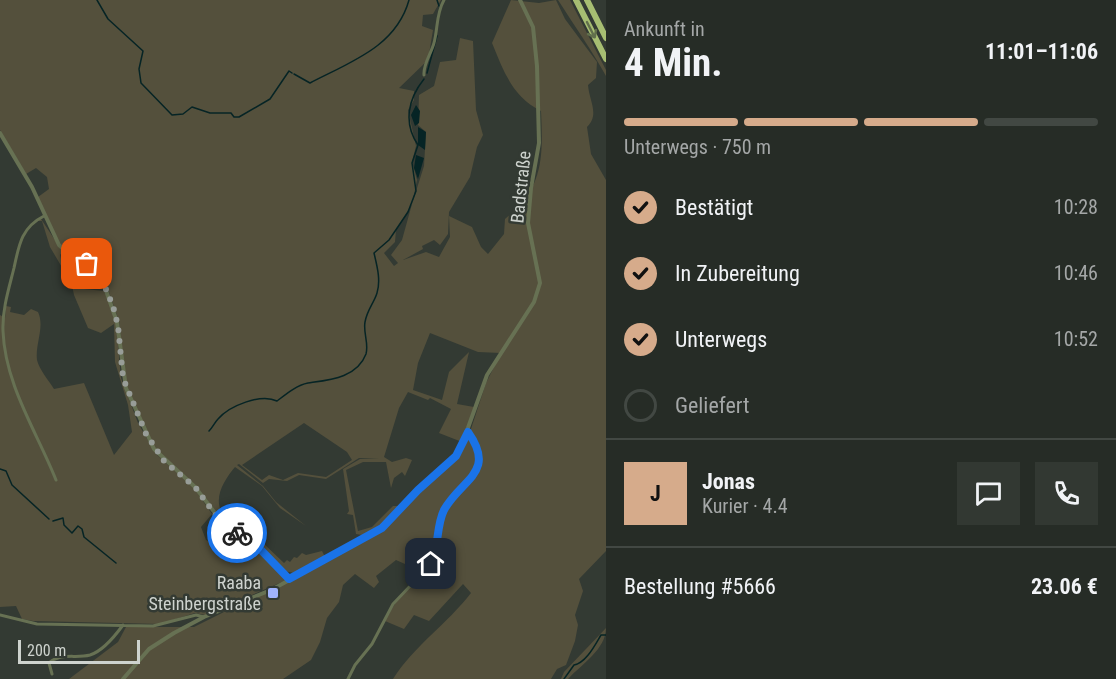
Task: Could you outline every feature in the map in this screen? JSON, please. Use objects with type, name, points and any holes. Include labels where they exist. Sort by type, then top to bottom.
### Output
[{"type":"highway","points":[[576,0],[606,59]]},
{"type":"highway","points":[[587,0],[606,38]]},
{"type":"street","points":[[424,75],[423,67],[434,42],[438,14],[444,0]]},
{"type":"street","name":"Badstraße","points":[[123,679],[149,649],[204,617],[271,590],[382,528],[418,490],[456,456],[468,432],[492,366],[534,302],[540,283],[528,223],[539,143],[537,66],[533,27],[520,0]]},
{"type":"street","points":[[0,133],[32,187],[62,248],[94,268],[104,282],[117,322],[126,388],[154,449],[195,487],[222,522],[260,549],[289,579]]},
{"type":"street","points":[[45,216],[28,225],[21,238],[5,308],[3,331],[9,367],[25,414],[42,444],[56,480]]},
{"type":"street","points":[[348,679],[355,665],[372,644],[393,604],[431,564],[444,510],[477,469],[478,449],[468,432]]},
{"type":"street","points":[[0,615],[33,623],[160,626],[196,615],[204,617]]},
{"type":"street","points":[[52,674],[49,663],[57,656],[88,656],[97,652],[123,625]]},
{"type":"shaded area","points":[[0,0],[441,0],[433,14],[423,15],[422,26],[433,30],[428,60],[399,88],[414,91],[414,100],[408,110],[416,146],[412,162],[417,180],[412,204],[424,166],[426,132],[418,125],[419,95],[434,86],[440,62],[456,60],[460,38],[473,41],[476,110],[483,135],[477,147],[470,177],[449,212],[448,234],[440,245],[434,240],[403,260],[426,252],[439,257],[450,237],[449,216],[472,227],[481,247],[488,254],[504,234],[505,219],[527,196],[534,183],[542,143],[541,111],[516,91],[492,43],[511,0],[539,3],[556,0],[565,19],[597,62],[596,78],[588,85],[593,117],[587,127],[591,154],[606,180],[606,551],[579,579],[583,591],[575,615],[578,625],[566,665],[557,669],[551,679],[393,679],[401,667],[471,593],[463,584],[429,621],[414,615],[404,629],[385,621],[397,600],[432,565],[445,510],[476,474],[480,454],[470,432],[486,383],[501,353],[478,352],[430,333],[418,363],[413,390],[442,400],[449,372],[469,352],[457,404],[474,407],[462,442],[439,433],[451,409],[430,398],[428,400],[408,392],[399,408],[384,457],[392,462],[406,458],[412,460],[405,476],[402,472],[394,478],[391,488],[386,462],[363,462],[346,470],[358,531],[372,527],[393,506],[400,506],[368,536],[356,534],[353,515],[347,514],[349,511],[343,469],[360,459],[379,459],[359,458],[326,479],[299,475],[287,481],[269,479],[263,483],[239,464],[237,465],[263,486],[276,502],[306,526],[280,508],[262,486],[235,467],[224,483],[220,495],[222,513],[263,543],[284,563],[287,560],[290,562],[302,553],[306,555],[322,551],[325,557],[294,573],[284,571],[223,520],[196,486],[155,448],[126,383],[119,321],[105,281],[96,268],[60,244],[38,197],[49,189],[47,177],[36,168],[26,174],[0,130]],"holes":[[[412,204],[402,240],[391,255],[398,263],[394,266],[384,253],[395,242],[396,230]],[[304,423],[347,452],[352,460],[326,477],[298,473],[283,480],[269,475],[262,480],[242,465]]]},
{"type":"shaded area","points":[[558,0],[570,0],[606,70],[606,76],[588,47]]},
{"type":"shaded area","points":[[41,219],[63,252],[96,273],[103,288],[97,287],[94,280],[60,254],[63,269],[50,247],[42,221],[37,221]]},
{"type":"shaded area","points":[[72,285],[105,291],[116,322],[121,378],[138,423],[156,454],[194,488],[212,514],[201,527],[206,540],[246,557],[255,548],[260,549],[289,579],[205,615],[195,613],[160,624],[33,621],[22,619],[16,606],[0,607],[0,315],[5,318],[6,306],[11,307],[10,312],[24,315],[31,309],[38,312],[41,324],[37,360],[40,367],[54,389],[84,383],[114,455],[132,432],[128,405],[115,362],[114,324],[101,333],[88,328]]},
{"type":"shaded area","points":[[468,439],[477,449],[473,471],[443,509],[437,525],[431,557],[423,572],[396,560],[376,576],[379,582],[374,588],[355,574],[343,585],[339,602],[327,618],[320,642],[311,660],[283,679],[69,679],[118,642],[126,627],[194,627],[362,543],[383,530],[419,491],[457,458]]},
{"type":"shaded area","points":[[606,628],[602,643],[592,656],[568,679],[561,679],[564,672]]},
{"type":"water","points":[[416,105],[420,111],[419,123],[415,126],[411,115]]},
{"type":"water","points":[[418,127],[426,132],[425,150],[418,145]]},
{"type":"water","points":[[416,155],[424,158],[418,179],[414,168]]},
{"type":"waterway","points":[[97,0],[108,19],[143,51],[139,69],[141,83],[172,115],[183,114],[192,107],[210,113],[231,113],[234,117],[239,117],[270,99],[289,71],[292,73]]},
{"type":"waterway","points":[[294,74],[310,83],[370,51],[394,30],[409,0]]},
{"type":"waterway","points":[[437,0],[439,6]]},
{"type":"waterway","points":[[427,73],[437,36]]},
{"type":"waterway","points":[[209,431],[223,414],[237,405],[263,399],[277,401],[304,384],[333,379],[349,373],[362,362],[367,350],[365,322],[376,297],[379,283],[374,253],[389,240],[408,212],[416,191],[412,163],[418,145],[410,128],[409,111],[414,95],[424,79]]},
{"type":"waterway","points":[[0,469],[6,471],[12,485],[49,519]]},
{"type":"waterway","points":[[53,521],[63,518],[64,525],[72,533],[78,526],[82,529],[84,537],[116,563]]},
{"type":"waterway","points":[[564,679],[574,665],[586,657],[601,635],[606,635]]},
{"type":"way so far","points":[[87,264],[95,269],[106,286],[118,326],[123,378],[135,411],[154,449],[164,461],[195,487],[217,517],[237,533]]},
{"type":"place","name":"Raaba Steinbergstraße","points":[[273,593]]},
{"type":"route","points":[[237,533],[260,549],[289,579],[361,542],[382,528],[418,490],[456,456],[468,432],[478,449],[477,469],[444,510],[431,564]]}]
